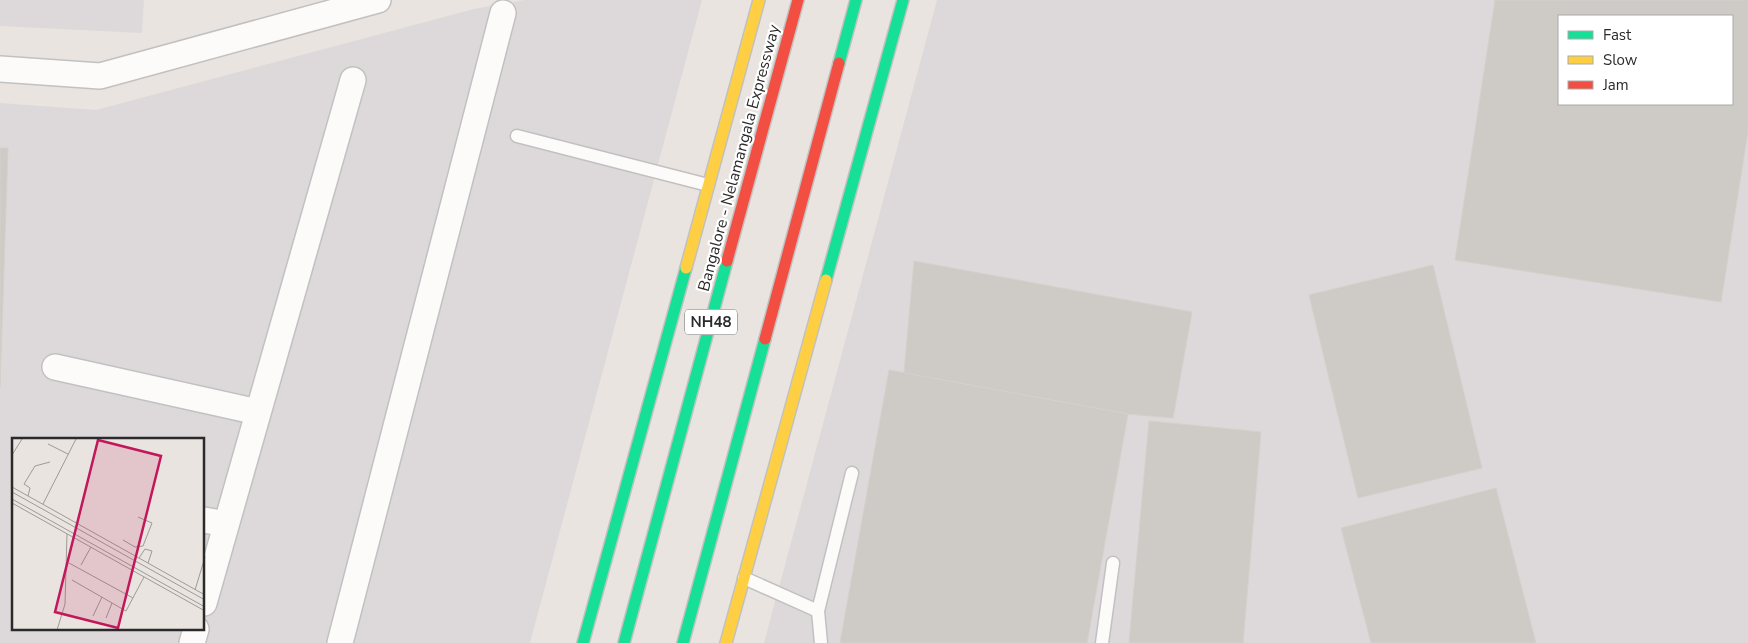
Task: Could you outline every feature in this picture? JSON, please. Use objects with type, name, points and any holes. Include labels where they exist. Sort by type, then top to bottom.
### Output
[{"type":"main road","points":[[583,643],[760,0]]},
{"type":"main road","name":"Bangalore - Nelamangala Expressway","points":[[624,643],[798,0]]},
{"type":"main road","points":[[683,643],[856,0]]},
{"type":"main road","points":[[726,643],[903,0]]},
{"type":"street","points":[[0,69],[100,76],[378,0]]},
{"type":"street","points":[[340,643],[503,14]]},
{"type":"street","points":[[205,596],[215,522],[258,412],[353,80]]},
{"type":"street","points":[[55,367],[258,412]]},
{"type":"street","points":[[192,643],[196,630]]},
{"type":"lane","points":[[517,136],[708,185]]},
{"type":"lane","points":[[821,643],[818,611],[852,473]]},
{"type":"lane","points":[[1102,643],[1113,564]]},
{"type":"lane","points":[[744,578],[818,611]]},
{"type":"shaded area","points":[[0,0],[144,0],[142,33],[0,26]]},
{"type":"shaded area","points":[[524,0],[702,0],[530,643],[0,643],[0,103],[96,110],[474,9]]},
{"type":"shaded area","points":[[937,0],[1748,0],[1748,643],[764,643]]},
{"type":"building","points":[[1495,0],[1748,0],[1748,131],[1721,302],[1455,260]]},
{"type":"building","points":[[0,148],[8,148],[0,387]]},
{"type":"building","points":[[914,261],[1192,312],[1173,418],[1128,414],[904,373]]},
{"type":"building","points":[[1433,265],[1482,468],[1358,498],[1309,295]]},
{"type":"building","points":[[889,370],[1128,414],[1087,643],[840,643]]},
{"type":"building","points":[[1149,421],[1261,432],[1243,643],[1129,643]]},
{"type":"building","points":[[1496,488],[1536,643],[1371,643],[1341,528]]},
{"type":"traffic: fast","points":[[839,63],[856,0]]},
{"type":"traffic: fast","points":[[826,280],[903,0]]},
{"type":"traffic: fast","points":[[624,643],[727,261]]},
{"type":"traffic: fast","points":[[583,643],[686,268]]},
{"type":"traffic: fast","points":[[683,643],[765,339]]},
{"type":"traffic: slow","points":[[686,268],[759,0]]},
{"type":"traffic: slow","points":[[726,643],[826,280]]},
{"type":"traffic: jam","points":[[727,261],[798,0]]},
{"type":"traffic: jam","points":[[765,339],[839,63]]}]
